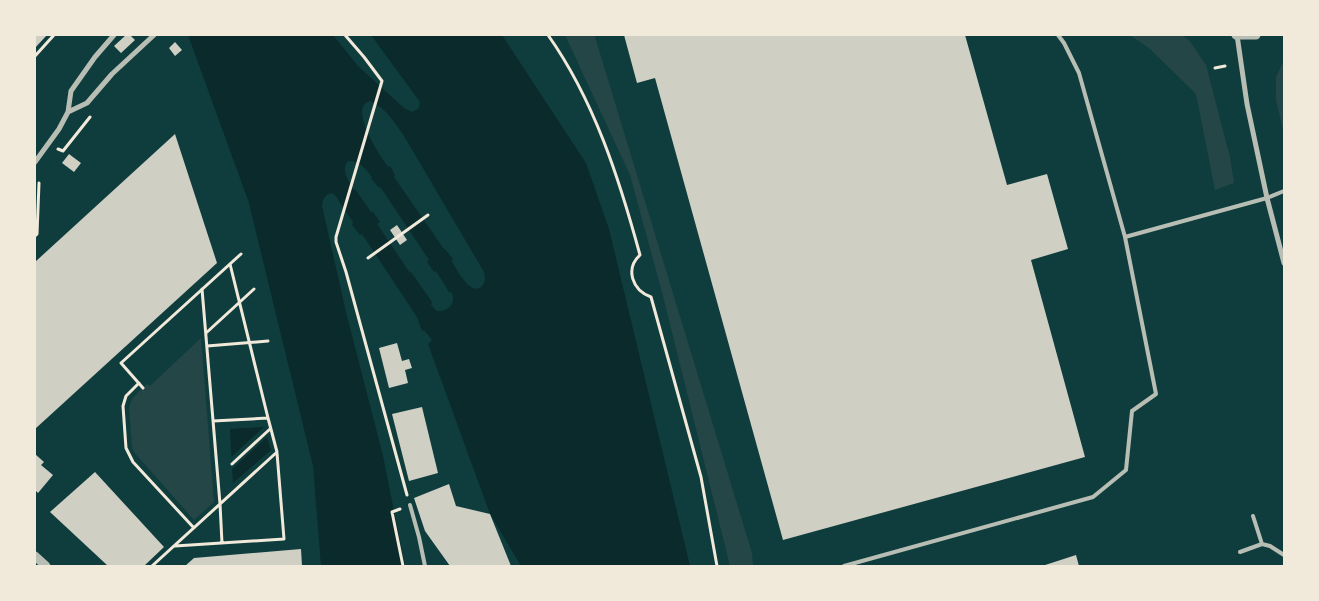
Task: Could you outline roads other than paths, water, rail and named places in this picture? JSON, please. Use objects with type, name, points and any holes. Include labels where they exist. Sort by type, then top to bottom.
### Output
[{"type":"street","points":[[35,162],[59,129],[68,112],[71,91],[95,57],[114,35]]},
{"type":"street","points":[[68,112],[87,103],[112,74],[154,35]]},
{"type":"street","points":[[1256,35],[1237,35],[1247,104],[1267,198],[1284,263]]},
{"type":"street","points":[[35,556],[46,566]]},
{"type":"lane","points":[[844,566],[1092,497],[1126,470],[1132,411],[1156,394],[1125,236],[1078,73],[1064,43],[1058,35]]},
{"type":"lane","points":[[1125,236],[1267,198],[1284,191]]},
{"type":"lane","points":[[410,505],[425,566]]},
{"type":"lane","points":[[1253,516],[1262,544]]},
{"type":"lane","points":[[1240,552],[1262,544],[1270,546],[1284,555]]}]
